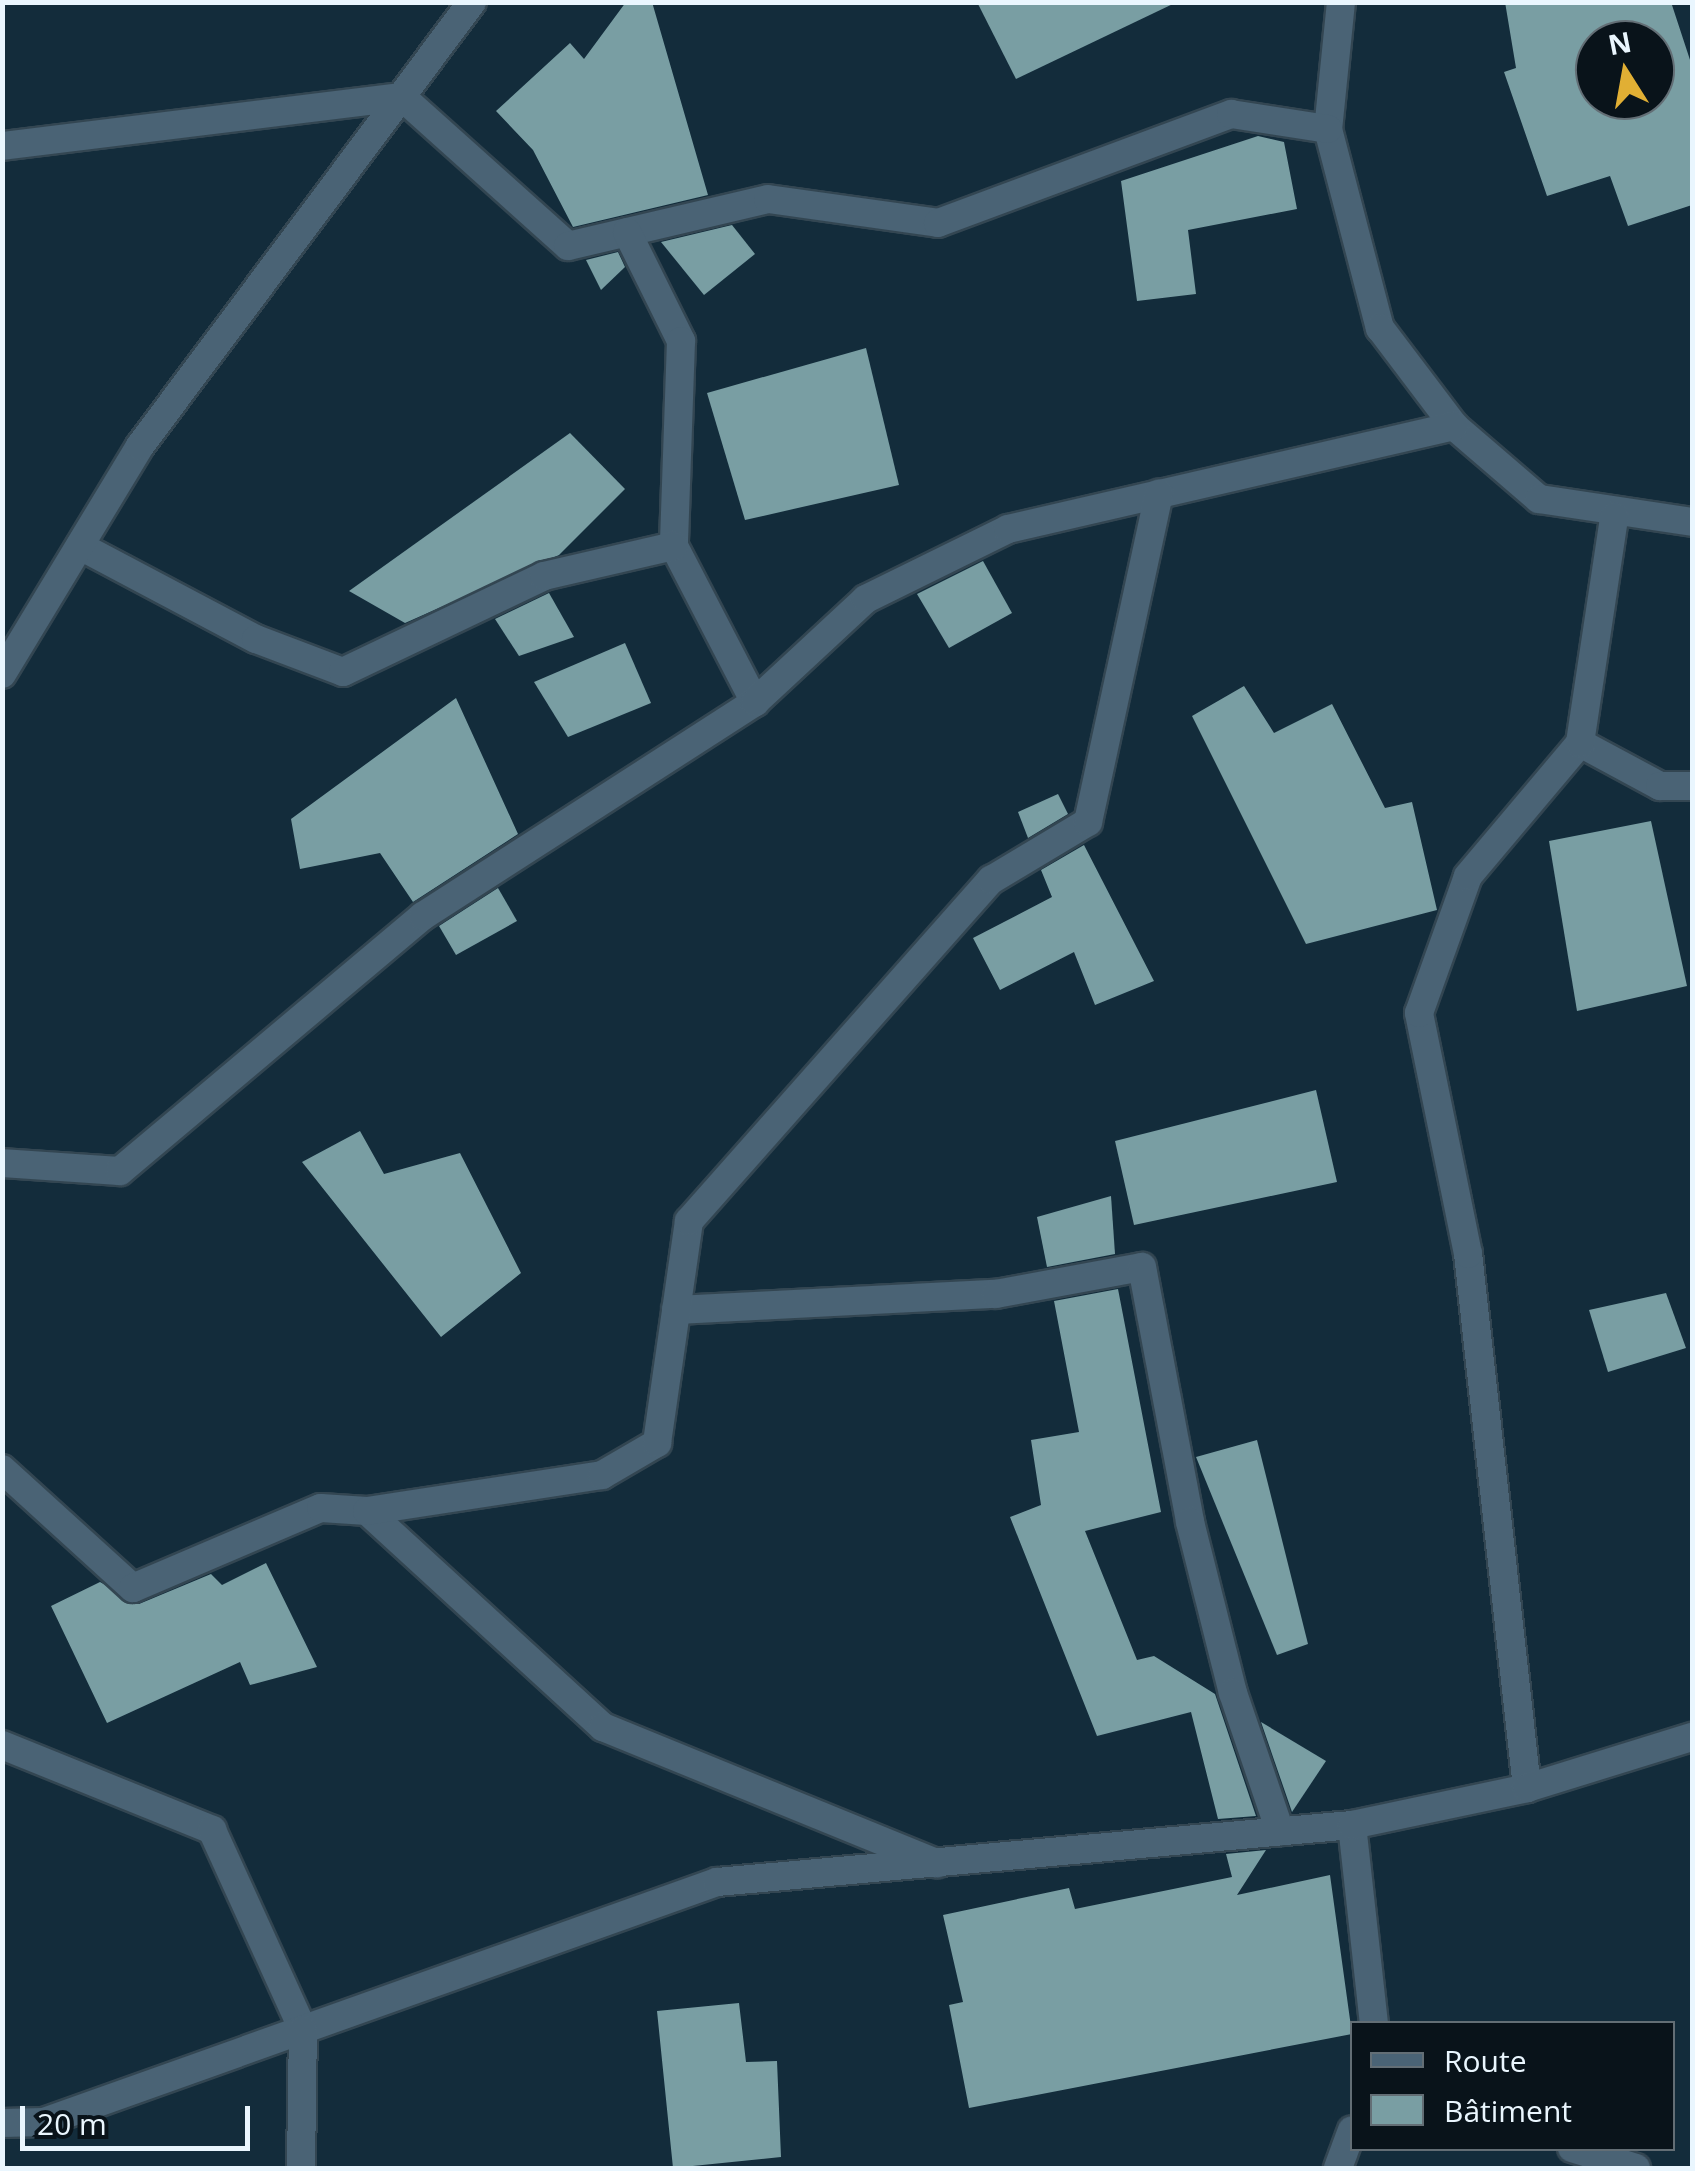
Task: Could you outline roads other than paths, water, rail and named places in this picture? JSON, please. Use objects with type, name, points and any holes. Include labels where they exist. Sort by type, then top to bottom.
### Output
[{"type":"street","points":[[2,674],[140,446],[472,2]]},
{"type":"street","points":[[1341,2],[1328,129],[1380,328],[1454,426],[1539,500],[1614,517],[1692,522]]},
{"type":"street","points":[[2,146],[402,96],[568,246],[768,199],[938,223],[1232,114],[1328,129]]},
{"type":"street","points":[[628,232],[681,341],[674,546],[755,702]]},
{"type":"street","points":[[2,1163],[120,1171],[422,916],[755,702],[866,599],[1008,529],[1454,426]]},
{"type":"street","points":[[2,1468],[133,1588],[320,1508],[367,1510],[602,1475],[657,1442],[689,1221],[991,880],[1088,822],[1159,494]]},
{"type":"street","points":[[1527,1788],[1468,1254],[1419,1013],[1468,876],[1580,743],[1614,517]]},
{"type":"street","points":[[80,546],[256,638],[343,672],[544,576],[674,546]]},
{"type":"street","points":[[1580,743],[1660,786],[1692,786]]},
{"type":"street","points":[[676,1310],[996,1294],[1142,1266],[1190,1522],[1280,1831]]},
{"type":"street","points":[[367,1510],[603,1727],[937,1863]]},
{"type":"street","points":[[2,2123],[44,2122],[717,1882],[1352,1825],[1527,1788],[1692,1737]]},
{"type":"street","points":[[2,1745],[212,1830],[302,2030],[301,2168]]},
{"type":"street","points":[[1352,1825],[1374,2021]]},
{"type":"street","points":[[1336,2168],[1350,2135]]},
{"type":"street","points":[[1582,2151],[1636,2168]]}]
